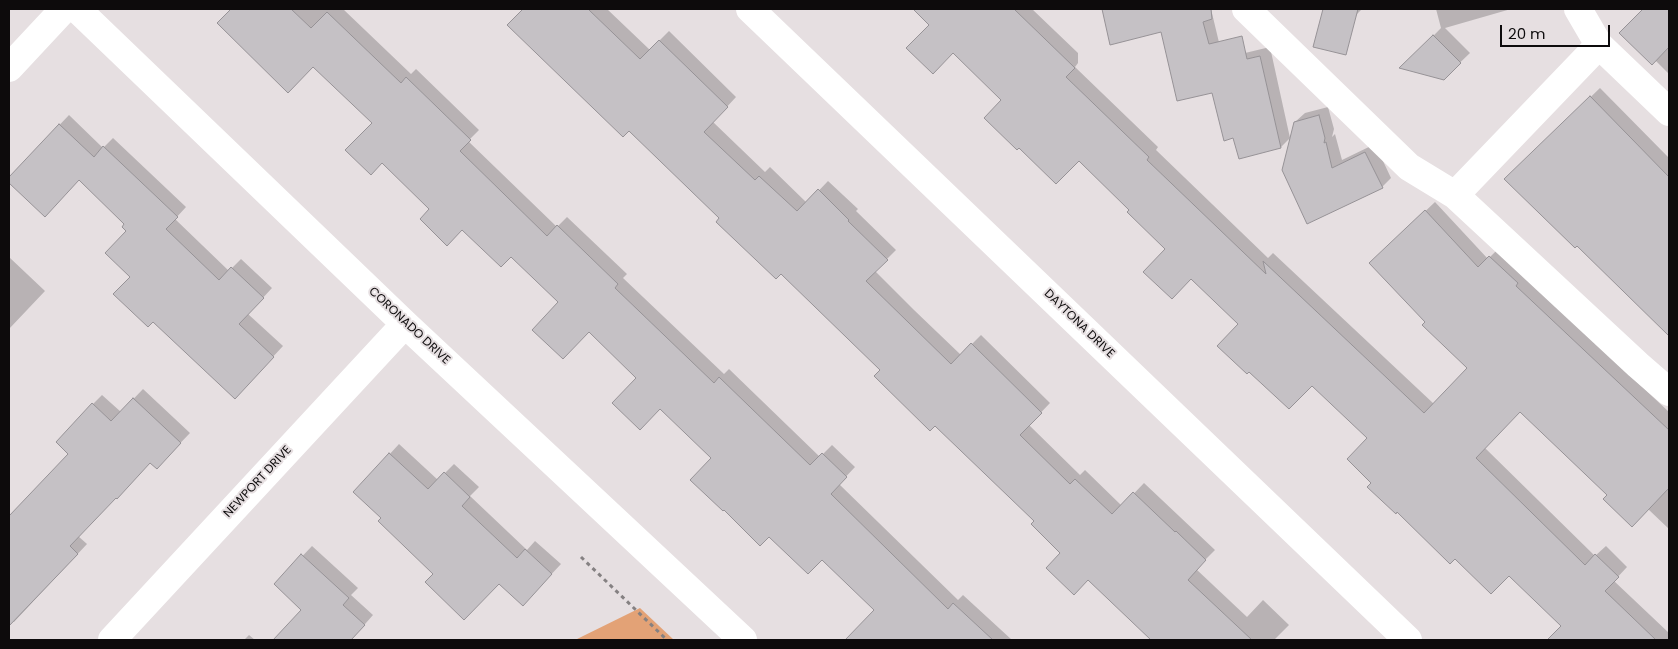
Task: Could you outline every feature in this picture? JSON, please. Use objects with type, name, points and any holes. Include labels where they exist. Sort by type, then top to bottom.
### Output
[{"type":"street","points":[[9,68],[64,9]]},
{"type":"street","name":"CORONADO DRIVE","points":[[77,9],[405,324],[744,640]]},
{"type":"street","name":"DAYTONA DRIVE","points":[[750,9],[1408,640]]},
{"type":"street","points":[[1246,9],[1409,167],[1455,195],[1667,387]]},
{"type":"street","points":[[1578,9],[1600,45],[1669,112]]},
{"type":"street","points":[[1455,195],[1600,45]]},
{"type":"street","name":"NEWPORT DRIVE","points":[[112,640],[405,324]]},
{"type":"path","points":[[581,558],[667,640]]},
{"type":"shaded area","points":[[640,608],[674,640],[575,640]]},
{"type":"building","points":[[231,9],[291,9],[311,28],[327,12],[401,83],[406,77],[471,140],[460,151],[547,236],[557,225],[618,284],[615,288],[714,383],[719,377],[810,465],[822,453],[847,477],[831,494],[948,609],[953,603],[993,640],[845,640],[874,610],[822,560],[808,574],[769,537],[760,546],[690,480],[711,458],[660,409],[640,430],[612,403],[636,378],[589,332],[563,359],[532,330],[558,302],[511,257],[501,267],[462,230],[447,246],[420,219],[429,209],[382,163],[371,175],[345,150],[372,123],[313,67],[288,93],[217,23]]},
{"type":"building","points":[[523,9],[588,9],[640,59],[659,40],[728,107],[704,132],[755,180],[759,176],[797,211],[818,189],[888,260],[866,281],[951,364],[971,343],[1042,413],[1020,435],[1070,484],[1075,479],[1112,514],[1133,492],[1176,531],[1206,560],[1188,580],[1252,640],[1151,640],[1088,580],[1074,595],[1046,568],[1060,553],[1031,524],[1034,521],[935,426],[930,431],[874,376],[880,370],[781,274],[776,279],[716,222],[719,218],[629,131],[623,137],[507,25]]},
{"type":"building","points":[[913,9],[1014,9],[1075,68],[1066,77],[1149,157],[1147,160],[1266,274],[1263,261],[1424,413],[1467,368],[1422,325],[1425,322],[1369,263],[1425,210],[1478,267],[1489,256],[1518,283],[1516,286],[1669,430],[1669,488],[1632,527],[1603,499],[1607,495],[1520,412],[1476,458],[1585,565],[1595,554],[1619,577],[1605,591],[1656,640],[1547,640],[1561,626],[1509,576],[1491,594],[1455,559],[1450,564],[1397,512],[1396,514],[1367,487],[1371,483],[1347,459],[1367,438],[1312,386],[1289,409],[1249,372],[1247,374],[1217,346],[1238,324],[1191,279],[1172,299],[1143,272],[1165,249],[1127,212],[1129,210],[1079,161],[1056,184],[1019,148],[1017,150],[984,118],[1001,100],[953,53],[933,74],[906,48],[929,25]]},
{"type":"building","points":[[1102,9],[1211,9],[1212,19],[1203,22],[1209,44],[1242,36],[1247,59],[1260,56],[1281,148],[1239,159],[1233,138],[1224,141],[1212,93],[1177,101],[1161,32],[1110,45]]},
{"type":"building","points":[[1323,9],[1358,9],[1346,55],[1313,47]]},
{"type":"building","points":[[1643,9],[1669,9],[1669,47],[1652,65],[1619,33]]},
{"type":"building","points":[[1433,35],[1461,63],[1444,80],[1399,68]]},
{"type":"building","points":[[1590,96],[1669,177],[1669,336],[1577,246],[1575,248],[1504,179]]},
{"type":"building","points":[[1319,115],[1325,138],[1324,143],[1326,142],[1332,168],[1365,152],[1383,188],[1307,224],[1282,170],[1294,122]]},
{"type":"building","points":[[59,124],[94,157],[103,146],[178,217],[166,229],[219,280],[231,267],[264,298],[239,324],[274,357],[235,399],[153,322],[148,327],[113,294],[130,277],[105,253],[126,231],[122,227],[124,224],[79,180],[45,217],[9,183],[9,177]]},
{"type":"building","points":[[133,398],[181,443],[157,469],[150,463],[70,546],[78,554],[9,626],[9,516],[68,454],[56,442],[92,403],[111,421]]},
{"type":"building","points":[[389,453],[428,489],[444,472],[470,497],[462,506],[517,558],[525,549],[552,574],[523,606],[499,584],[464,620],[425,582],[433,574],[378,521],[381,518],[353,492]]},
{"type":"building","points":[[301,554],[349,598],[343,605],[365,625],[351,640],[273,640],[301,610],[274,584]]}]
